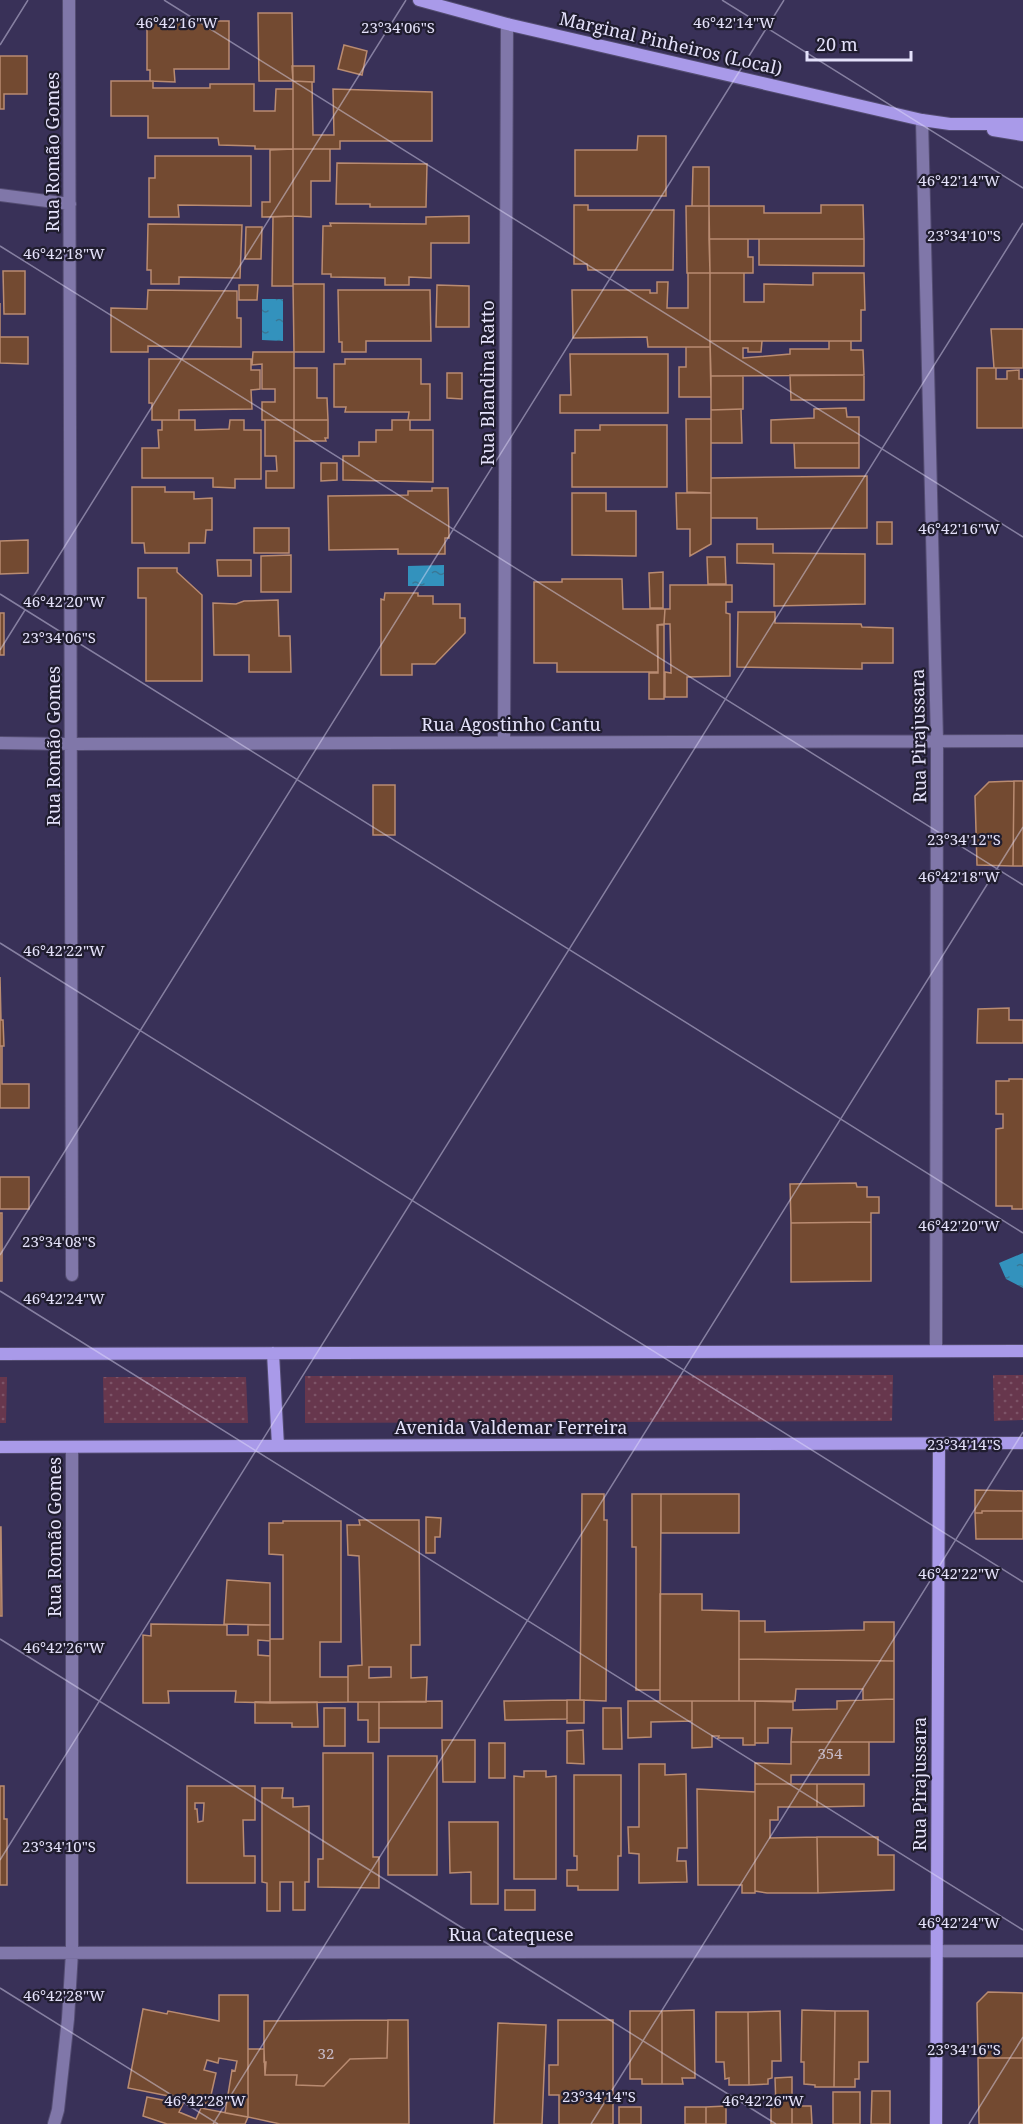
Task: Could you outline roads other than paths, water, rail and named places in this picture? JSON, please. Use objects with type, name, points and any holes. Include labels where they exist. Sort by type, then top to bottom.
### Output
[{"type":"main road","name":"Marginal Pinheiros (Local)","points":[[419,0],[507,24],[922,120],[951,124],[1023,124]]},
{"type":"main road","points":[[951,124],[1023,135]]},
{"type":"main road","points":[[0,1354],[1023,1351]]},
{"type":"main road","points":[[273,1353],[278,1446]]},
{"type":"main road","name":"Avenida Valdemar Ferreira","points":[[0,1447],[1023,1443]]},
{"type":"main road","name":"Rua Pirajussara","points":[[936,2124],[939,1444]]},
{"type":"street","name":"Rua Romão Gomes","points":[[69,0],[72,1275]]},
{"type":"street","name":"Rua Blandina Ratto","points":[[504,742],[507,24]]},
{"type":"street","name":"Rua Pirajussara","points":[[922,120],[937,741],[936,1352]]},
{"type":"street","points":[[0,195],[70,204]]},
{"type":"street","name":"Rua Agostinho Cantu","points":[[0,742],[71,744],[1023,741]]},
{"type":"street","name":"Rua Romão Gomes","points":[[54,2124],[58,2110],[68,2019],[72,1952],[72,1447]]},
{"type":"street","name":"Rua Catequese","points":[[0,1953],[1023,1951]]},
{"type":"water","points":[[262,299],[283,299],[283,341],[262,340]]},
{"type":"water","points":[[444,565],[444,586],[408,586],[408,566]]},
{"type":"water","points":[[1023,1253],[1023,1288],[1006,1279],[999,1263]]}]
